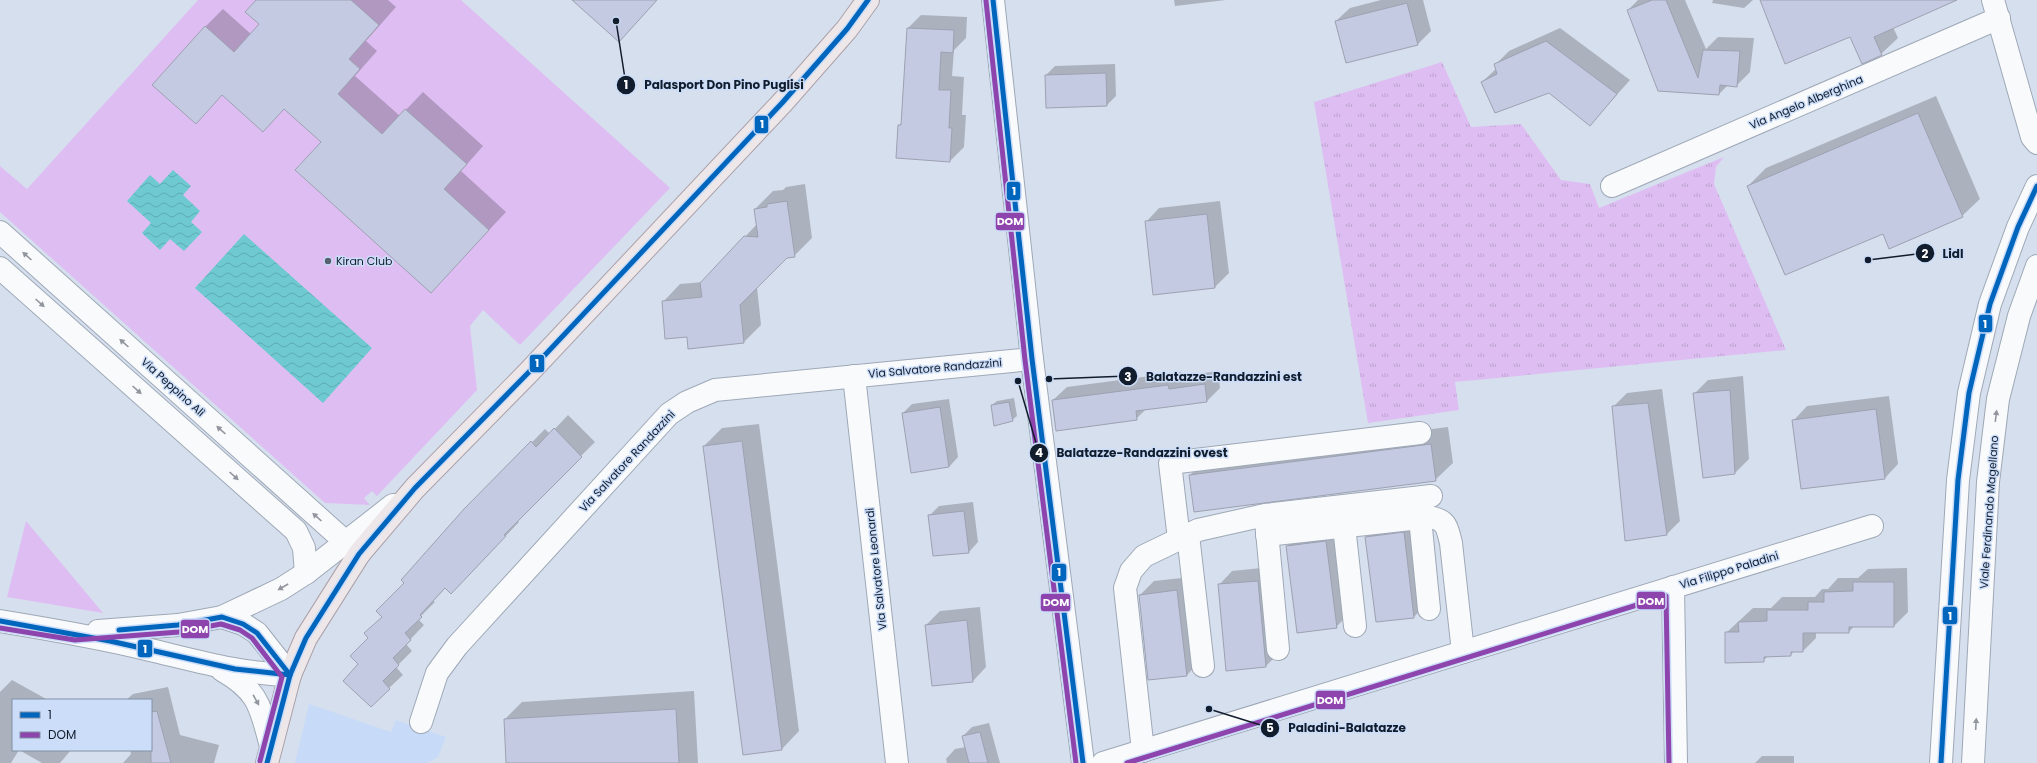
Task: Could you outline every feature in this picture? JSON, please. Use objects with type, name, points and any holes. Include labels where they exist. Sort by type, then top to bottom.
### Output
[{"type":"main road","points":[[269,755],[290,675],[306,638],[352,548],[415,488],[528,373],[782,103],[847,29],[868,0]]},
{"type":"street","points":[[993,0],[1032,359],[1083,763]]},
{"type":"street","points":[[1996,9],[2032,137],[2037,143]]},
{"type":"street","name":"Via Angelo Alberghina","points":[[1612,186],[1996,9]]},
{"type":"street","points":[[1941,763],[1958,480],[1969,393],[1990,304],[2018,227],[2037,186]]},
{"type":"street","name":"Via Peppino Alì","points":[[0,232],[352,548]]},
{"type":"street","name":"Viale Ferdinando Magellano","points":[[1974,763],[1988,482],[1998,399],[2019,316],[2037,266]]},
{"type":"street","points":[[0,268],[296,532],[304,548],[306,573]]},
{"type":"street","name":"Via Salvatore Randazzini","points":[[421,722],[437,673],[457,646],[669,414],[687,402],[714,390],[1032,359]]},
{"type":"street","name":"Via Salvatore Leonardi","points":[[854,376],[897,763]]},
{"type":"street","points":[[1203,666],[1170,463],[1420,433]]},
{"type":"street","points":[[1266,525],[1431,496]]},
{"type":"street","points":[[1143,751],[1125,588],[1131,571],[1144,556],[1198,530],[1266,525],[1344,526],[1429,517],[1439,519],[1447,526],[1451,543],[1463,652]]},
{"type":"street","points":[[1420,518],[1428,609]]},
{"type":"street","points":[[1266,525],[1278,649]]},
{"type":"street","points":[[1344,526],[1355,626]]},
{"type":"street","name":"Via Filippo Paladini","points":[[1103,763],[1872,526]]},
{"type":"street","points":[[74,633],[178,625],[222,617],[281,589],[306,573],[352,548]]},
{"type":"street","points":[[1673,587],[1676,763]]},
{"type":"street","points":[[222,617],[243,624],[257,633],[290,675]]},
{"type":"street","points":[[0,621],[74,633],[146,649],[216,667],[268,675],[290,675]]},
{"type":"street","points":[[216,667],[237,679],[250,690],[260,707],[269,755]]},
{"type":"shaded area","points":[[309,704],[391,732],[396,720],[446,737],[438,757],[427,763],[295,763]]},
{"type":"green space","name":"Kiran Club","points":[[198,0],[461,0],[670,188],[520,345],[483,310],[470,326],[477,390],[377,496],[372,491],[364,498],[370,505],[325,503],[0,212],[0,166],[27,189]]},
{"type":"green space","points":[[1442,62],[1471,127],[1521,124],[1561,180],[1590,184],[1599,208],[1724,157],[1716,167],[1714,184],[1786,350],[1455,382],[1459,410],[1368,423],[1314,102]]},
{"type":"green space","points":[[26,521],[103,613],[7,597]]},
{"type":"water","points":[[173,170],[191,186],[183,195],[200,211],[191,222],[202,232],[184,251],[170,239],[160,250],[142,233],[151,223],[127,201],[150,175],[160,184]]},
{"type":"water","points":[[244,234],[372,348],[323,403],[195,288]]},
{"type":"building","points":[[256,0],[351,0],[379,25],[349,59],[360,69],[338,94],[382,134],[405,109],[467,164],[444,189],[489,230],[431,293],[295,170],[321,142],[284,109],[263,132],[222,95],[196,124],[152,85],[205,26],[234,52],[259,24],[245,12]]},
{"type":"building","points":[[572,0],[657,0],[619,42]]},
{"type":"building","points":[[1652,0],[1666,0],[1698,78],[1703,50],[1740,51],[1737,87],[1720,85],[1719,95],[1658,91],[1627,10]]},
{"type":"building","points":[[1760,0],[1957,0],[1874,37],[1882,55],[1862,64],[1850,37],[1785,64]]},
{"type":"building","points":[[1407,3],[1418,45],[1346,63],[1335,21]]},
{"type":"building","points":[[907,28],[954,30],[953,53],[941,52],[939,90],[951,90],[949,128],[952,128],[950,162],[896,158],[898,125],[901,125]]},
{"type":"building","points":[[1546,41],[1617,94],[1590,126],[1549,93],[1495,113],[1481,82],[1497,74],[1494,64]]},
{"type":"building","points":[[1106,73],[1107,106],[1046,108],[1045,75]]},
{"type":"building","points":[[1918,113],[1963,217],[1889,249],[1883,234],[1785,275],[1747,186]]},
{"type":"building","points":[[787,201],[795,257],[787,258],[740,305],[744,343],[688,349],[687,337],[665,339],[662,301],[702,297],[700,283],[744,236],[758,237],[754,209],[767,207],[767,204]]},
{"type":"building","points":[[1207,214],[1215,288],[1153,295],[1145,221]]},
{"type":"building","points":[[1205,384],[1207,402],[1136,411],[1137,420],[1056,431],[1052,400],[1168,385],[1169,389]]},
{"type":"building","points":[[1730,390],[1735,474],[1703,478],[1693,393]]},
{"type":"building","points":[[1009,402],[1013,421],[994,426],[991,405]]},
{"type":"building","points":[[1648,403],[1667,535],[1625,541],[1612,406]]},
{"type":"building","points":[[940,407],[949,467],[911,473],[902,413]]},
{"type":"building","points":[[1876,409],[1885,479],[1801,489],[1792,420]]},
{"type":"building","points":[[554,428],[582,457],[504,535],[506,536],[451,594],[445,588],[420,615],[422,617],[405,633],[411,640],[393,658],[399,665],[383,681],[390,689],[371,707],[343,681],[358,664],[350,656],[368,638],[364,633],[382,617],[376,611],[404,583],[401,580],[464,509],[531,441],[536,447]]},
{"type":"building","points":[[742,441],[782,750],[743,755],[703,446]]},
{"type":"building","points":[[1431,444],[1436,481],[1194,512],[1189,475]]},
{"type":"building","points":[[964,511],[969,553],[933,556],[928,515]]},
{"type":"building","points":[[1404,532],[1414,618],[1376,622],[1365,537]]},
{"type":"building","points":[[1326,541],[1337,628],[1297,633],[1286,546]]},
{"type":"building","points":[[1258,581],[1266,667],[1226,671],[1218,584]]},
{"type":"building","points":[[1853,582],[1894,582],[1894,627],[1849,627],[1849,633],[1803,633],[1803,652],[1791,652],[1791,656],[1764,657],[1764,662],[1725,663],[1725,632],[1739,632],[1738,622],[1767,621],[1767,610],[1808,610],[1808,602],[1824,602],[1824,592],[1853,591]]},
{"type":"building","points":[[1177,590],[1187,676],[1148,680],[1139,595]]},
{"type":"building","points":[[967,620],[973,682],[932,686],[925,625]]},
{"type":"building","points":[[676,709],[679,763],[506,763],[504,719]]},
{"type":"building","points":[[157,711],[171,763],[151,763],[152,712]]},
{"type":"building","points":[[980,732],[988,763],[969,763],[962,736]]},
{"type":"transit line","name":"1","points":[[267,763],[290,675],[306,638],[359,554],[415,488],[528,373],[782,103],[847,29],[868,0]]},
{"type":"transit line","name":"1","points":[[993,0],[1032,359],[1083,763]]},
{"type":"transit line","name":"DOM","points":[[986,1],[1025,360],[1076,763]]},
{"type":"transit line","name":"1","points":[[1941,763],[1958,480],[1969,393],[1990,304],[2018,227],[2037,186]]},
{"type":"transit line","name":"DOM","points":[[1127,763],[1666,596],[1669,763]]},
{"type":"transit line","name":"1","points":[[119,630],[178,625],[222,617],[243,624],[257,633],[290,675]]},
{"type":"transit line","name":"1","points":[[0,621],[110,641],[235,669],[290,675]]},
{"type":"transit line","name":"DOM","points":[[0,628],[75,640],[179,632],[221,624],[240,630],[252,638],[282,677],[260,761]]},
{"type":"place","name":"Palasport Don Pino Puglisi","points":[[616,21]]},
{"type":"place","name":"Lidl","points":[[1868,260]]},
{"type":"place","name":"Kiran Club","points":[[328,261]]},
{"type":"place","name":"Balatazze-Randazzini est","points":[[1049,379]]},
{"type":"place","name":"Balatazze-Randazzini ovest","points":[[1018,381]]},
{"type":"place","name":"Paladini-Balatazze","points":[[1209,709]]}]
